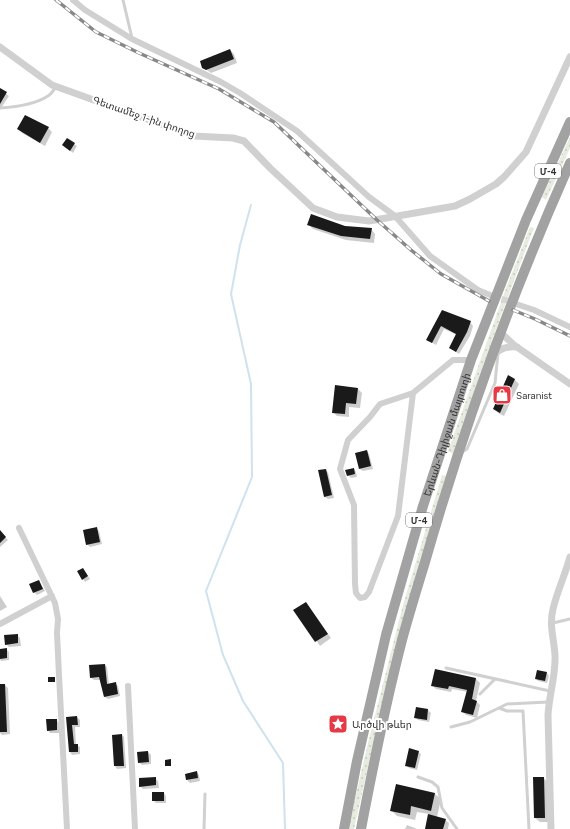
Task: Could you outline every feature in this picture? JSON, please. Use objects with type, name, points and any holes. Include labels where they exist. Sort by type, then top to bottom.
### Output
[{"type":"highway","name":"Երևան-Դիլիջան մայրուղի","points":[[344,829],[357,761],[386,635],[423,506],[471,360],[526,220],[570,122]]},
{"type":"highway","name":"Երևան-Դիլիջան մայրուղի","points":[[361,829],[374,763],[402,640],[457,456],[493,363],[500,332],[570,163]]},
{"type":"street","points":[[73,0],[85,10],[132,39],[221,82],[297,131],[369,197],[395,216],[430,256],[478,290],[490,295]]},
{"type":"street","name":"Գետամեջ 1-ին փողոց","points":[[0,47],[56,86],[194,136],[244,140],[270,168],[313,208],[337,218],[369,221],[455,206],[486,191],[504,177],[526,152],[570,57]]},
{"type":"street","points":[[516,304],[534,310],[570,327]]},
{"type":"street","points":[[500,332],[570,384]]},
{"type":"street","points":[[493,363],[498,350],[506,347],[519,347]]},
{"type":"street","points":[[413,393],[398,516],[369,592],[365,597],[360,598],[356,592],[354,505],[340,469],[348,440],[380,404],[413,393],[453,360],[471,360]]},
{"type":"street","points":[[19,528],[52,596],[58,619],[58,668],[67,829]]},
{"type":"street","points":[[551,829],[548,702],[554,678],[555,655],[551,624],[553,610],[570,557]]},
{"type":"street","points":[[0,624],[52,596]]},
{"type":"street","points":[[128,686],[135,829]]},
{"type":"lane","points":[[123,0],[132,39]]},
{"type":"lane","points":[[0,108],[20,106],[35,102],[49,96],[56,86]]},
{"type":"lane","points":[[551,624],[570,619]]},
{"type":"lane","points":[[446,668],[550,691]]},
{"type":"lane","points":[[480,694],[495,679]]},
{"type":"lane","points":[[451,727],[470,722],[507,704],[548,702]]},
{"type":"lane","points":[[498,708],[507,711],[523,711],[529,829]]},
{"type":"lane","points":[[418,777],[432,782],[438,787],[442,808],[457,829]]},
{"type":"lane","points":[[204,829],[205,794]]},
{"type":"shaded area","points":[[570,137],[570,148],[546,200],[542,197]]},
{"type":"shaded area","points":[[530,227],[534,228],[492,341],[453,454],[448,451],[505,291]]},
{"type":"shaded area","points":[[442,475],[446,476],[370,758],[354,829],[348,829],[403,605]]},
{"type":"building","points":[[230,49],[234,59],[206,70],[202,68],[200,61]]},
{"type":"building","points":[[0,88],[7,92],[0,104]]},
{"type":"building","points":[[25,115],[49,127],[40,143],[17,129]]},
{"type":"building","points":[[67,138],[75,143],[70,151],[62,145]]},
{"type":"building","points":[[311,214],[345,226],[372,228],[370,239],[341,236],[307,225]]},
{"type":"building","points":[[442,310],[471,321],[456,352],[449,348],[456,334],[441,326],[432,343],[426,340]]},
{"type":"building","points":[[508,375],[515,379],[500,413],[493,409]]},
{"type":"building","points":[[335,385],[358,388],[356,404],[346,403],[345,414],[332,413]]},
{"type":"building","points":[[367,450],[371,466],[359,469],[355,453]]},
{"type":"building","points":[[354,468],[355,474],[347,476],[345,470]]},
{"type":"building","points":[[326,469],[332,495],[324,497],[318,470]]},
{"type":"building","points":[[97,527],[100,542],[86,545],[83,530]]},
{"type":"building","points":[[0,530],[6,537],[0,543]]},
{"type":"building","points":[[83,568],[88,576],[82,580],[77,571]]},
{"type":"building","points":[[39,580],[43,589],[33,593],[29,584]]},
{"type":"building","points":[[306,602],[328,634],[315,642],[293,610]]},
{"type":"building","points":[[18,634],[18,643],[5,645],[4,635]]},
{"type":"building","points":[[7,648],[7,658],[0,659],[0,649]]},
{"type":"building","points":[[105,664],[107,684],[116,682],[118,694],[104,697],[99,677],[90,678],[89,665]]},
{"type":"building","points":[[435,669],[476,678],[472,699],[477,701],[473,715],[461,712],[467,690],[449,686],[448,689],[431,686]]},
{"type":"building","points":[[537,670],[547,672],[545,681],[535,679]]},
{"type":"building","points":[[48,677],[55,677],[55,682],[48,682]]},
{"type":"building","points":[[0,684],[5,684],[7,732],[0,732]]},
{"type":"building","points":[[416,707],[428,709],[427,720],[414,718]]},
{"type":"building","points":[[77,716],[78,725],[72,725],[74,744],[78,744],[78,752],[69,752],[66,717]]},
{"type":"building","points":[[46,719],[57,719],[57,730],[47,731]]},
{"type":"building","points":[[122,734],[124,766],[114,766],[112,735]]},
{"type":"building","points":[[409,748],[419,751],[415,768],[405,766]]},
{"type":"building","points":[[148,751],[149,762],[138,763],[137,752]]},
{"type":"building","points":[[171,759],[171,766],[165,766],[165,760]]},
{"type":"building","points":[[197,771],[198,778],[186,780],[185,774]]},
{"type":"building","points":[[156,777],[156,785],[139,787],[139,778]]},
{"type":"building","points":[[533,777],[544,777],[545,818],[534,818]]},
{"type":"building","points":[[396,784],[435,793],[431,811],[411,806],[410,815],[390,811]]},
{"type":"building","points":[[152,792],[164,792],[164,801],[152,801]]},
{"type":"building","points":[[428,814],[446,819],[443,829],[425,829]]},
{"type":"waterway","points":[[251,205],[240,245],[231,294],[251,384],[252,477],[206,591],[223,655],[243,701],[283,763],[285,829]]},
{"type":"tunnel","points":[[493,296],[514,303]]},
{"type":"railway","points":[[56,0],[96,32],[219,89],[274,122],[377,220],[411,250],[441,274],[489,301]]},
{"type":"railway","points":[[513,310],[570,336]]},
{"type":"place","name":"Saranist","points":[[502,395]]},
{"type":"place","name":"Արծվի թևեր","points":[[338,724]]}]
